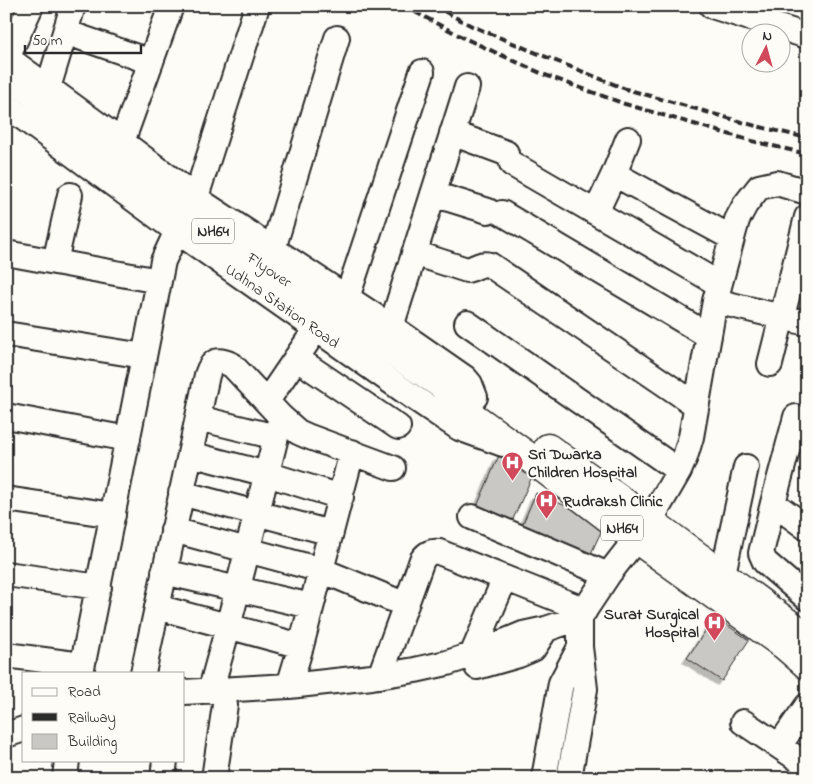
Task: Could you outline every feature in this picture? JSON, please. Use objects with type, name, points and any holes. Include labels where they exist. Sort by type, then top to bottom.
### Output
[{"type":"main road","name":"Flyover","points":[[6,74],[188,214],[436,380]]},
{"type":"main road","name":"NH64","points":[[436,380],[475,397],[643,530],[807,665]]},
{"type":"main road","name":"NH64","points":[[436,380],[464,410],[522,452],[643,530],[723,574],[807,637]]},
{"type":"street","points":[[31,6],[6,58],[196,198],[465,378],[470,384],[475,397]]},
{"type":"street","points":[[48,88],[73,6]]},
{"type":"street","points":[[122,142],[171,6]]},
{"type":"street","points":[[196,198],[256,6]]},
{"type":"street","points":[[712,6],[807,36]]},
{"type":"street","points":[[65,32],[151,62]]},
{"type":"street","points":[[273,249],[337,38]]},
{"type":"street","points":[[347,298],[422,72]]},
{"type":"street","points":[[391,327],[466,87]]},
{"type":"street","name":"Udhna Station Road","points":[[6,105],[177,230],[459,428],[522,452]]},
{"type":"street","points":[[452,133],[509,158],[596,212],[717,292],[782,317],[807,323]]},
{"type":"street","points":[[596,212],[628,139]]},
{"type":"street","points":[[614,174],[732,238]]},
{"type":"street","points":[[185,707],[218,697],[289,686],[380,676],[447,663],[472,655],[522,634],[546,629],[573,620],[582,614],[608,575],[643,530],[679,471],[685,457],[691,437],[717,292],[737,220],[741,212],[759,187],[776,183],[807,192]]},
{"type":"street","points":[[433,194],[495,212],[709,336]]},
{"type":"street","points":[[55,262],[70,195]]},
{"type":"street","points":[[770,364],[807,217]]},
{"type":"street","points":[[6,655],[82,669],[163,261],[177,230]]},
{"type":"street","points":[[6,253],[159,281]]},
{"type":"street","points":[[414,253],[467,270],[479,264],[490,265],[696,405]]},
{"type":"street","points":[[467,323],[679,471]]},
{"type":"street","points":[[214,778],[218,697],[228,627],[267,474],[275,419],[296,358],[316,329]]},
{"type":"street","points":[[6,334],[144,356]]},
{"type":"street","points":[[296,358],[398,427]]},
{"type":"street","points":[[143,672],[209,368],[214,362],[218,360],[224,361],[232,365],[275,419],[307,436],[393,468]]},
{"type":"street","points":[[6,416],[128,439]]},
{"type":"street","points":[[796,417],[762,547],[762,558],[807,598]]},
{"type":"street","points":[[198,418],[275,419]]},
{"type":"street","points":[[289,686],[352,452]]},
{"type":"street","points":[[190,454],[267,474],[340,496]]},
{"type":"street","points":[[723,574],[746,466]]},
{"type":"street","points":[[182,493],[331,533]]},
{"type":"street","points":[[6,499],[113,516]]},
{"type":"street","points":[[773,503],[807,528]]},
{"type":"street","points":[[472,517],[608,575]]},
{"type":"street","points":[[174,530],[321,570],[406,605]]},
{"type":"street","points":[[380,676],[422,560],[433,551],[505,578],[582,614]]},
{"type":"street","points":[[164,572],[312,606]]},
{"type":"street","points":[[6,574],[99,587]]},
{"type":"street","points":[[472,655],[505,578]]},
{"type":"street","points":[[157,607],[301,646]]},
{"type":"street","points":[[569,778],[585,689],[580,647],[582,614]]},
{"type":"street","points":[[185,692],[278,702],[360,694],[436,680],[519,655],[533,649],[546,629]]},
{"type":"street","points":[[544,778],[561,683],[580,647]]},
{"type":"street","points":[[779,746],[807,706]]},
{"type":"street","points":[[743,722],[807,765]]},
{"type":"street","points":[[6,735],[22,730]]},
{"type":"street","points":[[65,778],[67,762]]},
{"type":"street","points":[[163,778],[166,762]]},
{"type":"building","points":[[499,455],[535,470],[510,526],[475,511]]},
{"type":"building","points":[[536,493],[605,523],[588,560],[520,530]]},
{"type":"building","points":[[715,617],[749,640],[722,681],[687,658]]},
{"type":"railway","points":[[404,6],[464,38],[545,75],[625,104],[752,141],[807,154]]},
{"type":"railway","points":[[434,6],[472,26],[626,89],[756,126],[807,138]]},
{"type":"place","name":"Sri Dwarka Children Hospital","points":[[512,481]]},
{"type":"place","name":"Rudraksh Clinic","points":[[547,519]]},
{"type":"place","name":"Surat Surgical Hospital","points":[[715,641]]}]
